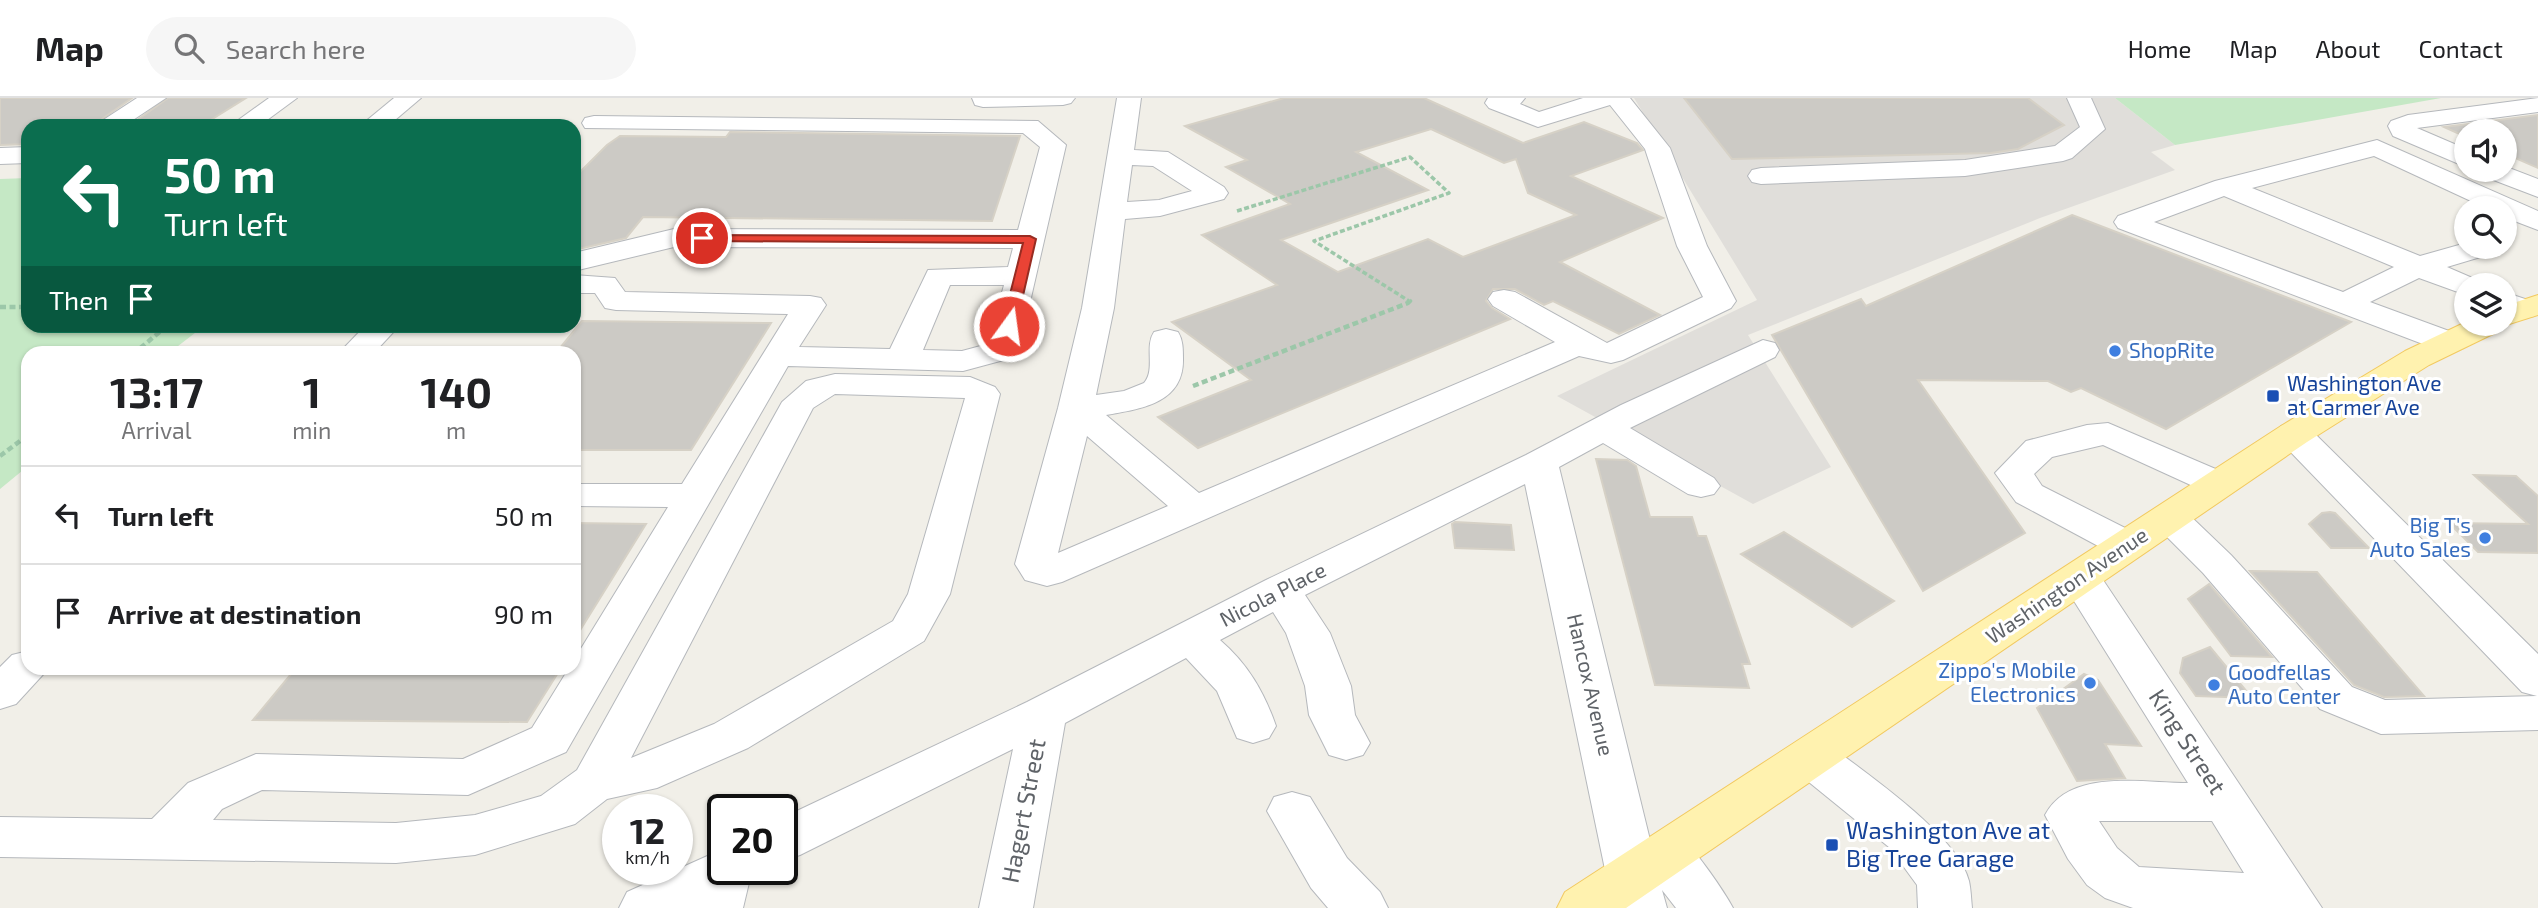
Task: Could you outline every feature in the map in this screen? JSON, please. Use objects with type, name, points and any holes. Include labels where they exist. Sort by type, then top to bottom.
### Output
[{"type":"main road","name":"Washington Avenue","points":[[1584,908],[1646,880],[1811,757],[2218,484],[2294,434],[2460,336]]},
{"type":"street","points":[[118,119],[154,98]]},
{"type":"street","points":[[253,119],[285,98]]},
{"type":"street","points":[[381,119],[409,98]]},
{"type":"street","points":[[966,100],[1063,98]]},
{"type":"street","points":[[1129,98],[1098,308],[1076,408],[1035,564],[1039,571],[1047,573],[1580,344]]},
{"type":"street","points":[[1499,100],[1538,120],[1608,98]]},
{"type":"street","points":[[1504,299],[1580,344],[1595,351],[1611,353],[1720,300],[1692,246],[1657,148],[1617,98]]},
{"type":"street","points":[[1761,176],[1965,168],[2063,153],[2093,129],[2079,98]]},
{"type":"street","points":[[594,122],[742,102],[774,101]]},
{"type":"street","points":[[2454,154],[2402,131],[2400,126],[2407,122],[2538,105]]},
{"type":"street","points":[[594,122],[1029,127],[1053,145],[1003,350],[963,361],[777,356]]},
{"type":"street","points":[[2448,342],[2128,222],[2225,187],[2376,148],[2530,233]]},
{"type":"street","points":[[0,156],[21,155]]},
{"type":"street","points":[[1112,211],[1160,208],[1214,193],[1159,158],[1120,157]]},
{"type":"street","points":[[2517,180],[2538,189]]},
{"type":"street","points":[[2225,187],[2454,281]]},
{"type":"street","points":[[581,260],[674,238],[1030,239]]},
{"type":"street","points":[[2344,303],[2419,267],[2454,256]]},
{"type":"street","points":[[902,359],[939,276],[1021,276]]},
{"type":"street","points":[[164,839],[205,796],[256,772],[468,777],[549,740],[736,424],[810,305],[616,301],[604,285],[581,284]]},
{"type":"street","points":[[362,346],[376,333]]},
{"type":"street","points":[[1076,408],[1104,406],[1154,390],[1164,377],[1166,339]]},
{"type":"street","name":"Nicola Place","points":[[798,833],[1043,713],[1280,590],[1763,349]]},
{"type":"street","points":[[0,837],[396,843],[475,835],[558,810],[594,783],[758,483],[799,402],[818,388],[835,383],[970,387],[983,394],[929,594],[909,631],[731,736],[640,775],[594,783]]},
{"type":"street","points":[[1076,408],[1195,509]]},
{"type":"street","points":[[736,424],[786,425]]},
{"type":"street","points":[[1604,428],[1701,486]]},
{"type":"street","points":[[2127,545],[2029,494],[2014,474],[2039,449],[2087,436],[2108,434],[2218,484]]},
{"type":"street","points":[[2294,434],[2538,681]]},
{"type":"street","name":"Hancox Avenue","points":[[1539,463],[1646,880]]},
{"type":"street","points":[[581,495],[694,496]]},
{"type":"street","points":[[2169,519],[2217,564],[2336,698],[2381,717],[2538,713]]},
{"type":"street","name":"King Street","points":[[2080,577],[2290,901]]},
{"type":"street","points":[[1280,590],[1308,633],[1328,686],[1332,715],[1346,743]]},
{"type":"street","points":[[1190,637],[1223,666],[1242,691],[1253,726]]},
{"type":"street","points":[[0,692],[21,672]]},
{"type":"street","name":"Hagert Street","points":[[1006,908],[1043,713]]},
{"type":"street","points":[[1811,757],[1908,834],[1943,880],[1945,908]]},
{"type":"street","points":[[2225,802],[2087,802],[2070,816],[2094,858],[2124,884],[2158,891],[2290,901]]},
{"type":"street","points":[[1292,811],[1329,873],[1361,908]]},
{"type":"street","points":[[646,908],[707,879]]},
{"type":"street","points":[[1646,880],[1706,908]]},
{"type":"street","points":[[716,908],[721,885]]},
{"type":"path","points":[[1184,389],[1408,303],[1410,301],[1314,241],[1449,193],[1410,157],[1240,210],[1229,210]]},
{"type":"path","points":[[0,306],[21,307]]},
{"type":"path","points":[[143,346],[158,333]]},
{"type":"path","points":[[0,456],[21,440]]},
{"type":"shaded area","points":[[1634,98],[2115,98],[2175,145],[2151,152],[2175,170],[2040,218],[1748,335],[1831,467],[1753,504],[1557,396],[1757,300]]},
{"type":"green space","points":[[2115,98],[2441,98],[2175,145]]},
{"type":"green space","points":[[21,178],[21,333],[195,333],[178,346],[21,346],[21,472],[0,489],[0,179]]},
{"type":"building","points":[[0,98],[132,98],[102,119],[21,119],[21,144],[0,145]]},
{"type":"building","points":[[168,98],[246,98],[212,119],[139,119]]},
{"type":"building","points":[[1284,98],[1424,98],[1523,143],[1584,122],[1637,143],[1643,150],[1571,176],[1663,218],[1560,262],[1660,315],[1619,334],[1553,301],[1544,305],[1515,289],[1493,289],[1486,301],[1510,319],[1198,448],[1158,417],[1251,380],[1172,322],[1277,285],[1202,235],[1290,204],[1226,167],[1247,160],[1185,126]],"holes":[[[1431,129],[1504,163],[1516,159],[1528,193],[1576,215],[1463,257],[1428,239],[1338,272],[1281,240],[1428,190],[1356,152]]]},
{"type":"building","points":[[1684,98],[2028,98],[2064,125],[2018,149],[1991,153],[1732,159]]},
{"type":"building","points":[[2538,115],[2538,168],[2517,159],[2517,119],[2507,119]]},
{"type":"building","points":[[730,132],[1020,136],[992,221],[643,217],[626,238],[581,248],[581,171],[607,145],[620,136],[726,137]]},
{"type":"building","name":"ShopRite","points":[[2072,215],[2351,322],[2166,429],[2081,388],[2071,392],[2048,381],[1918,380],[2025,533],[1923,591],[1772,335],[1861,299],[1866,306]]},
{"type":"building","points":[[581,322],[771,323],[691,450],[581,450],[581,346],[562,346],[572,333],[581,333]]},
{"type":"building","points":[[1596,459],[1627,460],[1636,466],[1650,517],[1692,517],[1698,536],[1706,536],[1750,664],[1742,664],[1749,688],[1655,685]]},
{"type":"building","points":[[2474,475],[2516,476],[2538,496],[2538,553],[2478,552],[2449,523],[2528,524]]},
{"type":"building","points":[[2322,513],[2335,513],[2369,548],[2331,548],[2309,524]]},
{"type":"building","points":[[581,523],[646,524],[581,629]]},
{"type":"building","points":[[1452,524],[1511,525],[1514,550],[1455,548]]},
{"type":"building","points":[[1784,532],[1894,601],[1852,627],[1741,554]]},
{"type":"building","points":[[2250,571],[2317,572],[2424,696],[2384,697],[2354,685]]},
{"type":"building","points":[[2209,584],[2272,657],[2231,656],[2188,599]]},
{"type":"building","name":"Goodfellas Auto Center","points":[[2210,647],[2252,698],[2196,696],[2180,673],[2183,658]]},
{"type":"building","points":[[2084,674],[2098,680],[2141,746],[2105,744],[2125,778],[2077,781],[2037,708]]},
{"type":"building","points":[[290,675],[557,675],[527,722],[253,720]]},
{"type":"place","name":"ShopRite","points":[[2115,351]]},
{"type":"place","name":"Washington Ave at Carmer Ave","points":[[2273,396]]},
{"type":"place","name":"Big T's Auto Sales","points":[[2485,538]]},
{"type":"place","name":"Zippo's Mobile Electronics","points":[[2090,683]]},
{"type":"place","name":"Goodfellas Auto Center","points":[[2214,685]]},
{"type":"place","name":"Washington Ave at Big Tree Garage","points":[[1832,845]]},
{"type":"route","points":[[702,238],[1030,239],[1009,326]]}]
